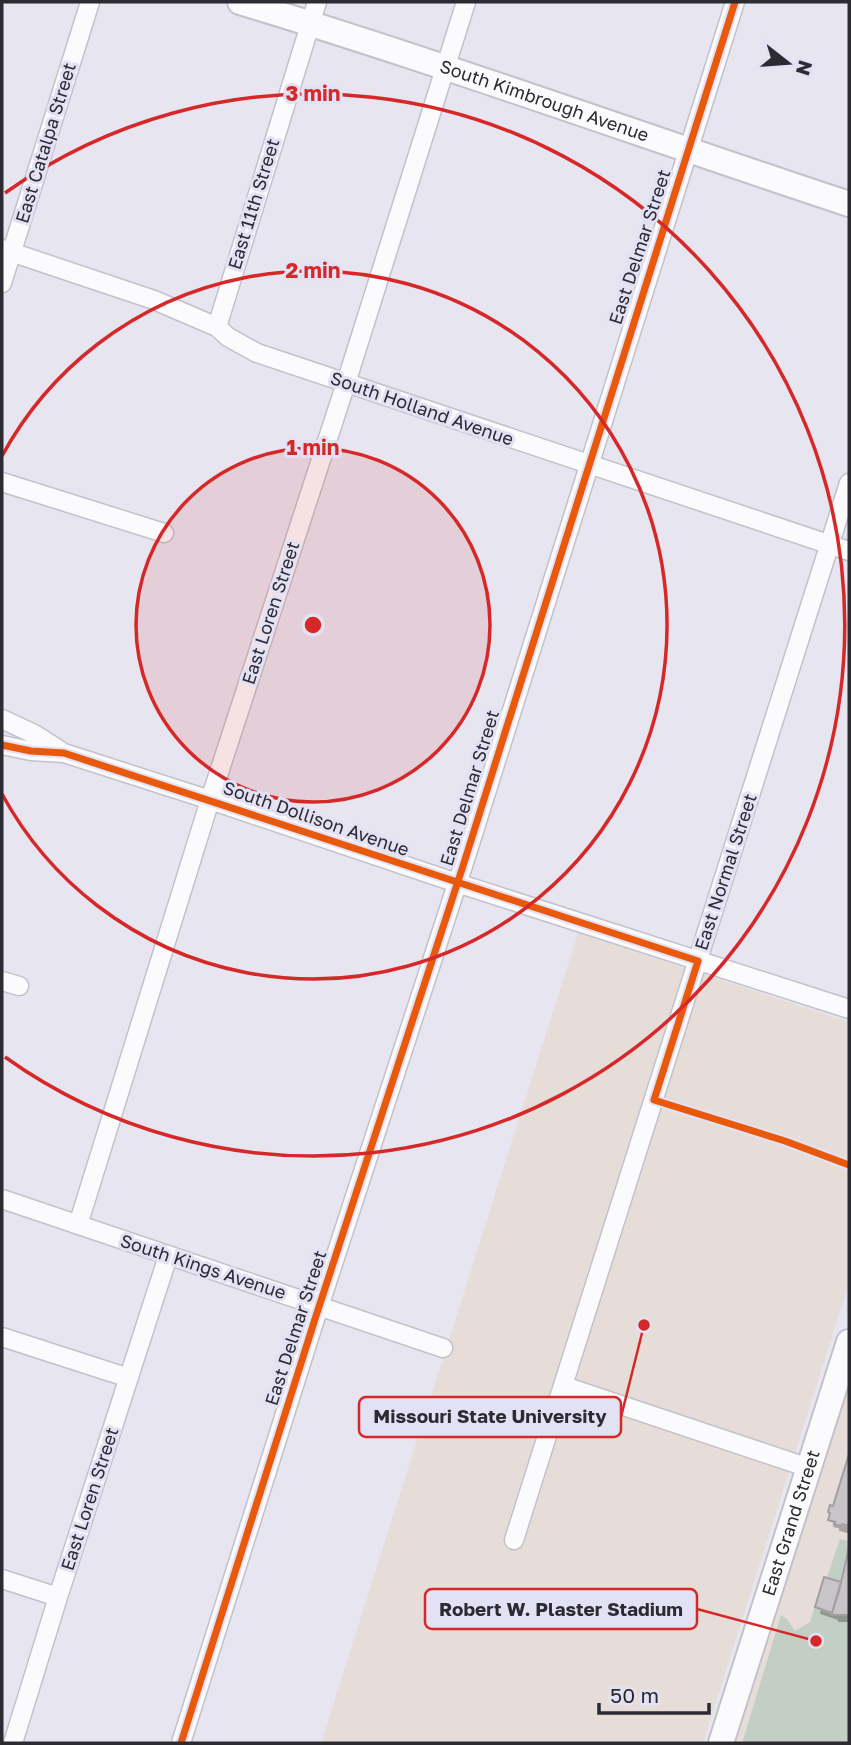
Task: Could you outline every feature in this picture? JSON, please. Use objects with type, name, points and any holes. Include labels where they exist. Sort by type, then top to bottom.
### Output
[{"type":"main road","name":"South Kimbrough Avenue","points":[[240,2],[314,13],[445,67],[849,204]]},
{"type":"main road","name":"East Grand Street","points":[[721,1743],[849,1342]]},
{"type":"street","name":"East Catalpa Street","points":[[2,283],[7,251],[90,2]]},
{"type":"street","name":"East Loren Street","points":[[78,1225],[210,800],[346,383],[466,2]]},
{"type":"street","name":"East Delmar Street","points":[[181,1743],[319,1306],[457,883],[735,2]]},
{"type":"street","name":"East 11th Street","points":[[217,327],[314,13]]},
{"type":"street","name":"South Holland Avenue","points":[[7,251],[155,300],[217,327],[228,337],[257,353],[849,551]]},
{"type":"street","points":[[2,482],[164,533]]},
{"type":"street","name":"East Normal Street","points":[[514,1540],[849,483]]},
{"type":"street","name":"South Dollison Avenue","points":[[2,719],[36,735],[64,753]]},
{"type":"street","name":"South Dollison Avenue","points":[[2,745],[31,751],[64,753],[849,1009]]},
{"type":"street","name":"South Kings Avenue","points":[[2,1199],[443,1348]]},
{"type":"street","name":"East Loren Street","points":[[13,1743],[169,1256]]},
{"type":"street","points":[[2,1337],[129,1378]]},
{"type":"street","points":[[564,1386],[809,1468]]},
{"type":"street","points":[[2,1579],[58,1597]]},
{"type":"shaded area","points":[[578,933],[849,1022],[849,1283],[703,1743],[321,1743]]},
{"type":"shaded area","points":[[849,1383],[849,1743],[735,1743]]},
{"type":"shaded area","points":[[840,1539],[849,1541],[849,1743],[742,1743],[781,1615],[795,1631],[810,1622],[824,1577],[827,1577]]},
{"type":"building","points":[[849,1454],[849,1526],[841,1526],[828,1520],[828,1512],[830,1505],[833,1506]]},
{"type":"building","points":[[849,1548],[849,1615],[833,1615],[832,1613]]},
{"type":"building","points":[[824,1577],[841,1582],[832,1613],[815,1607]]},
{"type":"cycle path","points":[[181,1743],[315,1319],[463,866],[735,2]]},
{"type":"cycle path","points":[[2,745],[31,751],[64,753],[698,961],[654,1100],[785,1141],[849,1165]]},
{"type":"place","name":"Missouri State University","points":[[644,1325]]},
{"type":"place","name":"Robert W. Plaster Stadium","points":[[816,1641]]}]
